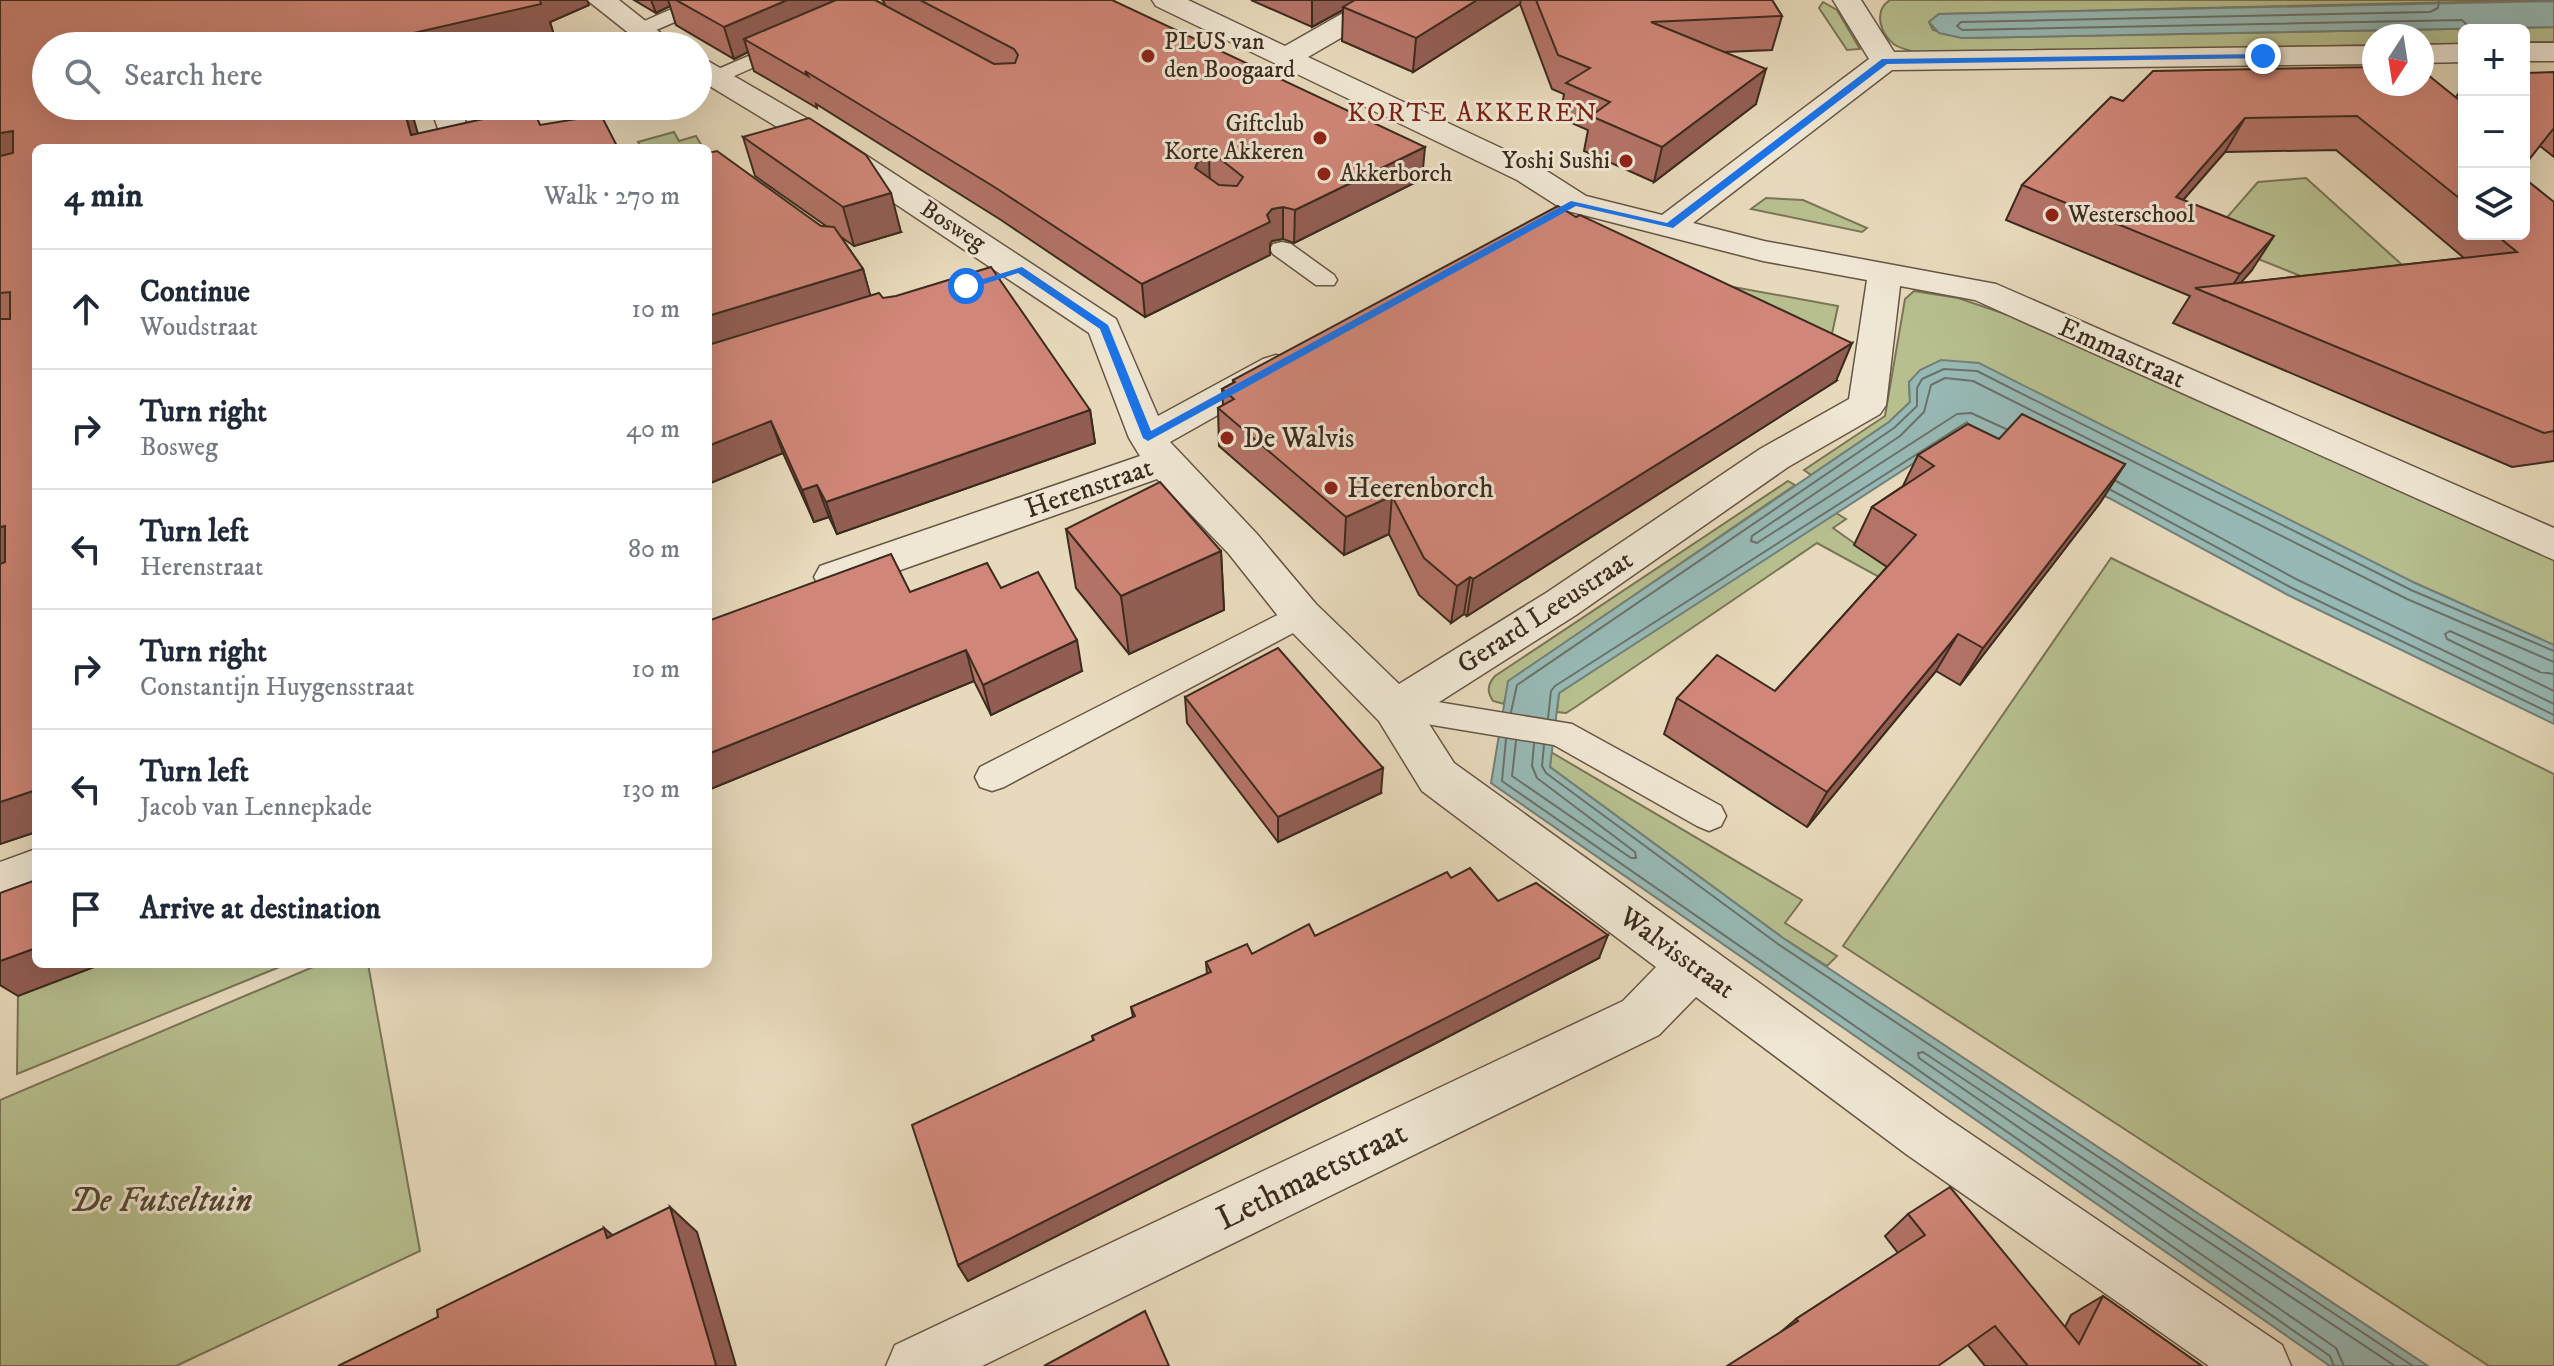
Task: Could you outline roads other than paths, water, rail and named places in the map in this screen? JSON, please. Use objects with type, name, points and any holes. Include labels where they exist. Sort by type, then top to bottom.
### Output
[{"type":"street","points":[[601,0],[635,32]]},
{"type":"street","name":"Emmastraat","points":[[1166,0],[1528,173],[1561,210],[1669,226],[1763,251],[1984,291],[2554,545]]},
{"type":"street","points":[[1288,56],[1386,0]]},
{"type":"street","points":[[1847,0],[1885,61]]},
{"type":"street","points":[[2530,52],[2554,52]]},
{"type":"street","points":[[2434,54],[2458,53]]},
{"type":"street","points":[[1669,226],[1885,61],[2362,59]]},
{"type":"street","name":"Bosweg","points":[[712,76],[806,145],[1019,269],[1104,327],[1156,450]]},
{"type":"street","points":[[450,120],[459,144]]},
{"type":"street","points":[[979,282],[1019,269]]},
{"type":"street","name":"Gerard Leeustraat","points":[[1395,708],[1561,604],[1774,458],[1867,405],[1885,273]]},
{"type":"street","name":"Herenstraat","points":[[802,589],[1156,450],[1300,354]]},
{"type":"street","name":"Walvisstraat","points":[[1156,450],[1243,544],[1301,615],[1395,708],[1438,777],[1925,1135],[2261,1366]]},
{"type":"street","points":[[0,883],[32,871]]},
{"type":"street","name":"Lethmaetstraat","points":[[916,1366],[1641,1018],[1692,965]]},
{"type":"lane","points":[[657,32],[709,0]]},
{"type":"lane","points":[[712,70],[811,35]]},
{"type":"lane","points":[[1282,249],[1325,280]]},
{"type":"lane","points":[[992,777],[1301,615]]},
{"type":"lane","name":"Gerard Leeustraat","points":[[1395,708],[1560,733],[1709,816]]},
{"type":"water","points":[[2554,1],[2554,27],[2458,24],[2458,29],[2434,29],[2434,24],[2362,24],[2362,31],[1962,38],[1939,33],[1929,22],[1939,14]]},
{"type":"water","points":[[1941,360],[1979,363],[2415,583],[2554,645],[2554,724],[2288,595],[2111,499],[1965,430],[1559,693],[1550,767],[1783,938],[2428,1366],[2330,1366],[1491,783],[1508,681],[1889,422],[1910,402],[1909,382],[1920,370]]},
{"type":"place","name":"PLUS van den Boogaard","points":[[1148,56]]},
{"type":"place","name":"Giftclub Korte Akkeren","points":[[1320,138]]},
{"type":"place","name":"Yoshi Sushi","points":[[1626,161]]},
{"type":"place","name":"Akkerborch","points":[[1324,174]]},
{"type":"place","name":"Westerschool","points":[[2052,215]]},
{"type":"place","name":"De Walvis","points":[[1227,438]]},
{"type":"place","name":"Heerenborch","points":[[1331,488]]},
{"type":"district","name":"KORTE AKKEREN","points":[[1473,113]]},
{"type":"park label","name":"De Futseltuin","points":[[161,1201]]}]
